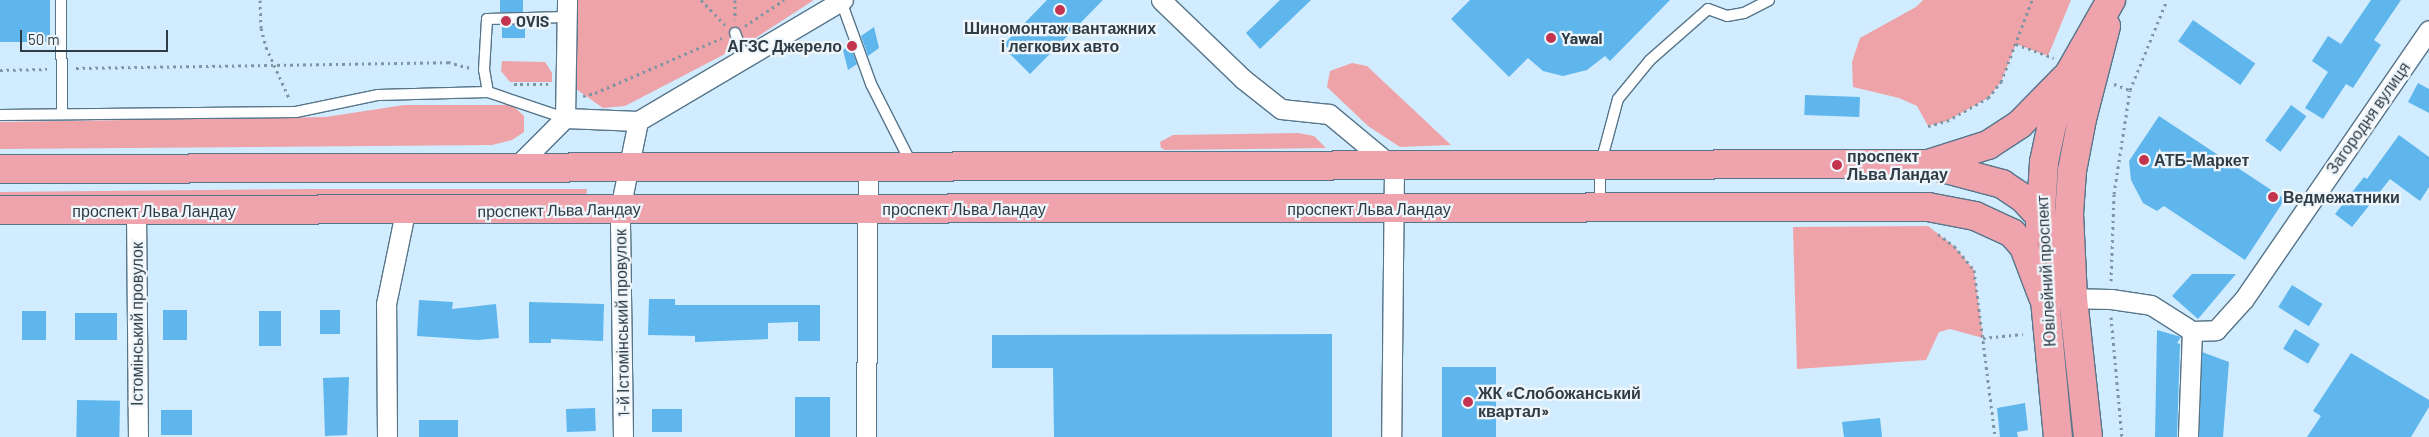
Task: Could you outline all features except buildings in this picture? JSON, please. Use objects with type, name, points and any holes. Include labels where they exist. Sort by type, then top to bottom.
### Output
[{"type":"main road","name":"Ювілейний проспект","points":[[2058,437],[2043,297],[2040,216],[2044,162],[2063,66],[2111,0]]},
{"type":"main road","name":"Ювілейний проспект","points":[[2088,437],[2073,298],[2069,214],[2082,119],[2111,0]]},
{"type":"main road","points":[[0,169],[627,166],[1394,168],[1927,164],[1959,156],[1996,140],[2020,124],[2063,66]]},
{"type":"main road","points":[[1931,219],[2044,162],[2062,145],[2082,119]]},
{"type":"main road","points":[[1927,164],[2002,184],[2023,198],[2040,216],[2057,250],[2073,298]]},
{"type":"main road","name":"проспект Льва Ландау","points":[[0,210],[405,212],[620,209],[1600,209],[1931,219]]},
{"type":"main road","points":[[1931,219],[1975,216],[2012,233],[2024,247],[2043,297]]},
{"type":"street","points":[[1161,0],[1243,79],[1281,109],[1329,114],[1394,168],[1391,437]]},
{"type":"street","points":[[565,118],[638,120],[842,1]]},
{"type":"street","points":[[516,168],[565,118],[567,9]]},
{"type":"street","name":"Загородня вулиця","points":[[2192,332],[2216,330],[2244,299],[2429,30]]},
{"type":"street","name":"1-й Істомінський провулок","points":[[623,437],[620,209],[627,166],[638,120]]},
{"type":"street","points":[[866,437],[868,166]]},
{"type":"street","name":"Істомінський провулок","points":[[136,210],[138,437]]},
{"type":"street","points":[[387,437],[386,304],[405,212]]},
{"type":"street","points":[[2043,297],[2111,299],[2151,305],[2192,332],[2188,437]]},
{"type":"lane","points":[[61,0],[62,113]]},
{"type":"lane","points":[[1600,209],[1600,166],[1618,99],[1650,60],[1708,9],[1727,16],[1744,13],[1769,0]]},
{"type":"lane","points":[[842,1],[870,84],[913,166]]},
{"type":"lane","points":[[488,92],[484,70],[487,19],[567,9]]},
{"type":"lane","points":[[735,33],[745,58]]},
{"type":"lane","points":[[0,115],[296,112],[378,96],[488,92],[565,118]]},
{"type":"path","points":[[260,0],[261,28],[271,63],[296,112]]},
{"type":"path","points":[[701,0],[709,12],[735,33]]},
{"type":"path","points":[[0,70],[271,63],[448,62],[484,70],[511,84],[550,84],[564,94],[596,93],[735,33],[784,0]]},
{"type":"path","points":[[1928,126],[1947,121],[1988,98],[2001,82],[2032,0]]},
{"type":"path","points":[[2122,437],[2111,299],[2114,194],[2130,90],[2167,0]]},
{"type":"path","points":[[2016,44],[2063,66]]},
{"type":"path","points":[[2109,82],[2130,90]]},
{"type":"path","points":[[1931,219],[1974,270],[1995,437]]},
{"type":"path","points":[[1983,338],[2023,334]]},
{"type":"shaded area","points":[[575,0],[814,0],[754,39],[625,106],[603,108],[576,89]]},
{"type":"shaded area","points":[[1923,0],[2071,0],[2048,56],[2016,44],[2001,82],[1988,98],[1947,121],[1928,126],[1917,106],[1899,98],[1853,87],[1852,62],[1860,38],[1916,7]]},
{"type":"shaded area","points":[[502,61],[545,62],[552,73],[552,82],[510,82],[501,71]]},
{"type":"shaded area","points":[[1352,63],[1367,66],[1451,145],[1400,147],[1368,126],[1327,87],[1330,71]]},
{"type":"shaded area","points":[[404,105],[512,105],[524,116],[524,132],[512,140],[492,145],[0,149],[0,122],[326,117]]},
{"type":"shaded area","points":[[1298,133],[1314,136],[1326,148],[1165,150],[1161,148],[1160,142],[1173,135]]},
{"type":"shaded area","points":[[587,189],[586,198],[0,204],[0,192]]},
{"type":"shaded area","points":[[1928,226],[1954,246],[1974,270],[1983,338],[1950,329],[1939,332],[1926,360],[1797,369],[1793,227]]},
{"type":"place","name":"Шиномонтаж вантажних і легкових авто","points":[[1060,10]]},
{"type":"place","name":"OVIS","points":[[506,21]]},
{"type":"place","name":"Yawal","points":[[1551,38]]},
{"type":"place","name":"АГЗС Джерело","points":[[852,46]]},
{"type":"place","name":"АТБ-Маркет","points":[[2144,160]]},
{"type":"place","name":"проспект Льва Ландау","points":[[1837,165]]},
{"type":"place","name":"Ведмежатники","points":[[2273,197]]},
{"type":"place","name":"ЖК «Слобожанський квартал»","points":[[1468,402]]}]
